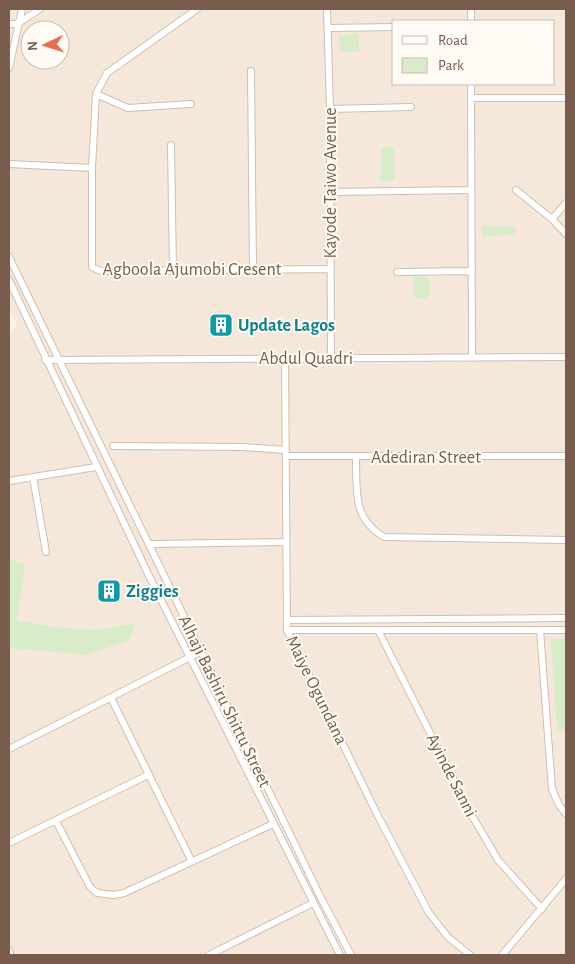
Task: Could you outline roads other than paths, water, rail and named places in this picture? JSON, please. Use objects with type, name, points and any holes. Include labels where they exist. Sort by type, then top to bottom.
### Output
[{"type":"street","points":[[9,68],[17,24],[22,9]]},
{"type":"street","points":[[9,24],[17,24],[40,9]]},
{"type":"street","name":"Agboola Ajumobi Cresent","points":[[197,9],[107,73],[96,94],[92,168],[92,267],[100,271],[330,269]]},
{"type":"street","name":"Kayode Taiwo Avenue","points":[[327,9],[330,109],[331,358]]},
{"type":"street","points":[[328,28],[392,27]]},
{"type":"street","points":[[251,71],[253,270]]},
{"type":"street","points":[[471,85],[472,358]]},
{"type":"street","points":[[96,94],[128,108],[191,104]]},
{"type":"street","points":[[471,98],[566,98]]},
{"type":"street","points":[[330,109],[411,108]]},
{"type":"street","points":[[171,145],[174,271]]},
{"type":"street","points":[[9,164],[92,168]]},
{"type":"street","points":[[330,192],[471,190]]},
{"type":"street","points":[[516,190],[552,219],[566,234]]},
{"type":"street","points":[[552,219],[566,203]]},
{"type":"street","name":"Alhaji Bashiru Shittu Street","points":[[9,257],[299,853],[351,955]]},
{"type":"street","points":[[397,272],[472,272]]},
{"type":"street","name":"Alhaji Bashiru Shittu Street","points":[[9,280],[96,467],[340,955]]},
{"type":"street","name":"Abdul Quadri","points":[[46,360],[566,357]]},
{"type":"street","name":"Maiye Ogundana","points":[[284,358],[287,630],[377,814],[429,913],[448,937],[470,955]]},
{"type":"street","name":"Adediran Street","points":[[113,446],[243,447],[286,453],[356,457],[566,456]]},
{"type":"street","points":[[356,457],[358,505],[364,520],[372,530],[384,537],[566,540]]},
{"type":"street","points":[[9,481],[96,467]]},
{"type":"street","points":[[33,477],[46,552]]},
{"type":"street","points":[[149,544],[286,542]]},
{"type":"street","points":[[287,620],[566,618]]},
{"type":"street","points":[[287,630],[566,630]]},
{"type":"street","name":"Ayinde Sanni","points":[[378,630],[475,821],[498,860],[542,909]]},
{"type":"street","points":[[540,630],[551,780],[558,805],[566,814]]},
{"type":"street","points":[[9,749],[202,651]]},
{"type":"street","points":[[111,698],[192,862]]},
{"type":"street","points":[[9,844],[148,775]]},
{"type":"street","points":[[56,821],[84,879],[97,893],[114,895],[124,893],[273,824]]},
{"type":"street","points":[[502,955],[566,879]]},
{"type":"street","points":[[209,955],[313,903]]},
{"type":"street","points":[[9,951],[11,955]]},
{"type":"place","name":"Update Lagos","points":[[221,325]]},
{"type":"place","name":"Ziggies","points":[[109,591]]}]
